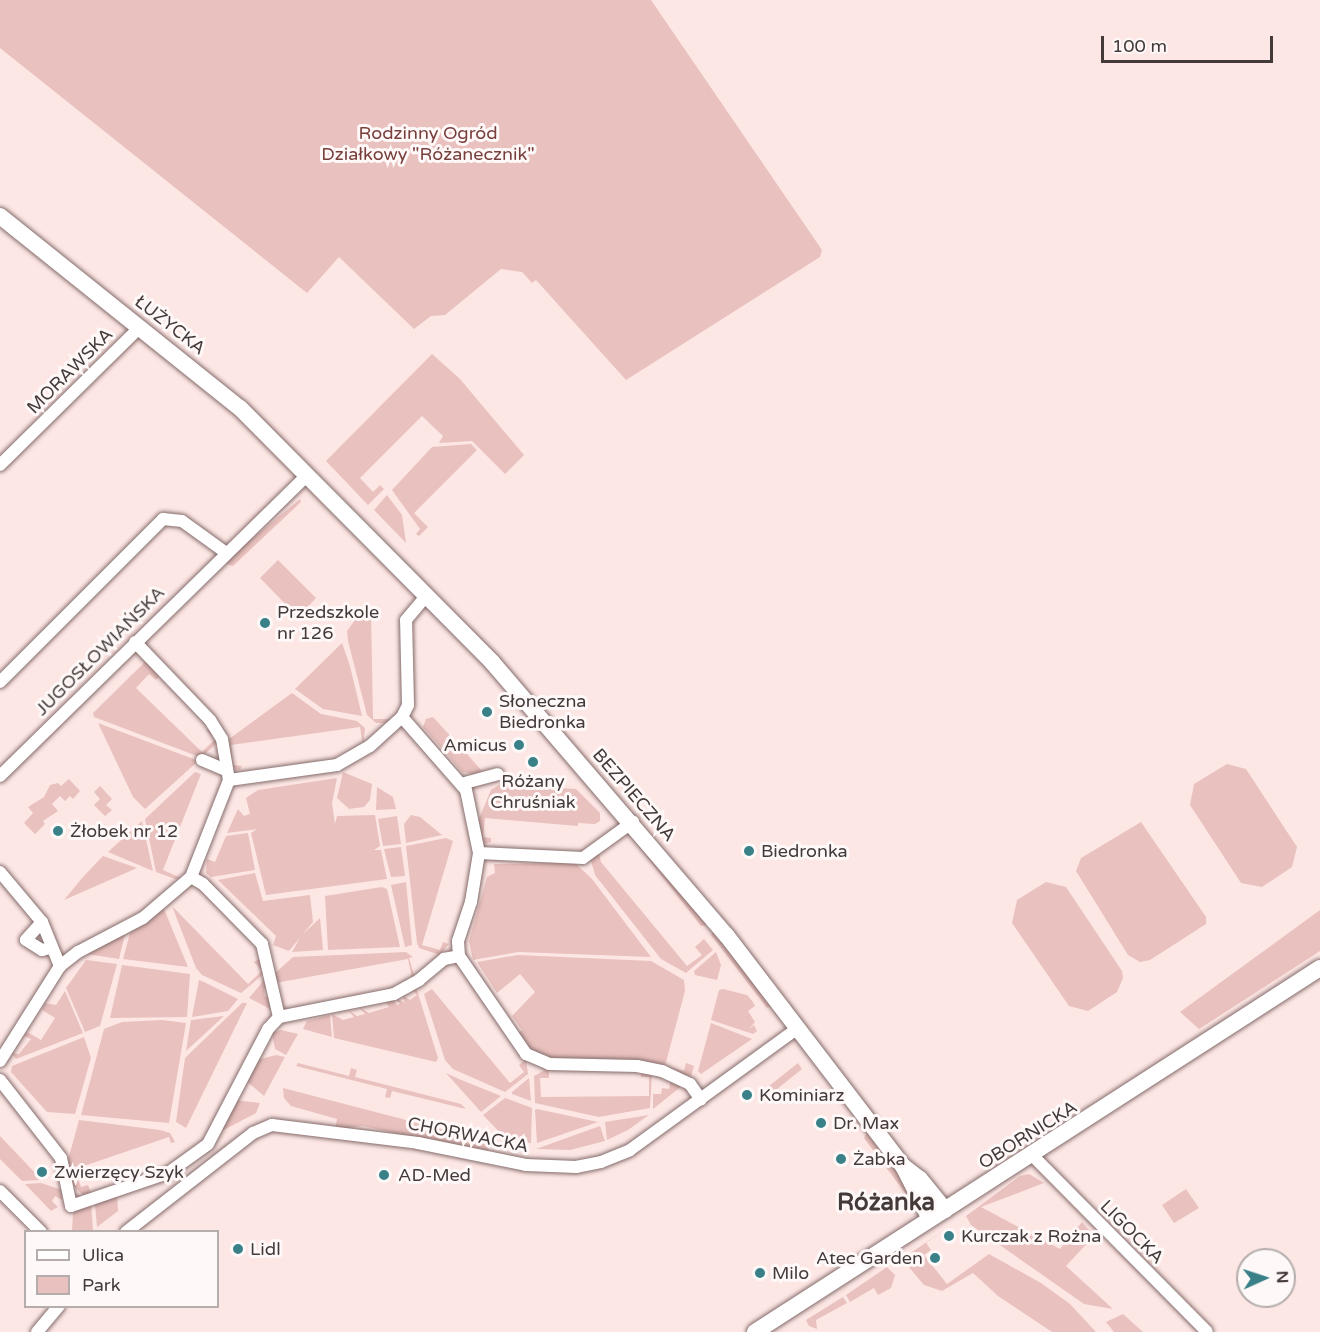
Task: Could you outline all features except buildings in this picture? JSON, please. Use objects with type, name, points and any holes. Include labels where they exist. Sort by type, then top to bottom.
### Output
[{"type":"street","name":"ŁUŻYCKA","points":[[0,216],[207,378],[307,475]]},
{"type":"street","name":"MORAWSKA","points":[[0,465],[140,327]]},
{"type":"street","name":"JUGOSŁOWIAŃSKA","points":[[0,776],[225,552],[307,475]]},
{"type":"street","name":"BEZPIECZNA","points":[[307,475],[492,662],[633,822],[798,1028],[903,1166],[930,1219]]},
{"type":"street","points":[[0,682],[163,519],[182,521],[225,552]]},
{"type":"street","points":[[202,760],[227,775],[337,765],[370,746],[402,717],[408,705],[406,620],[426,596]]},
{"type":"street","points":[[0,1061],[60,966],[78,952],[143,918],[191,877],[227,775],[222,740],[210,720],[135,642]]},
{"type":"street","points":[[402,717],[461,784],[469,797],[479,853],[471,902],[458,941],[459,957],[526,1054],[549,1064],[637,1065],[662,1071],[690,1084],[701,1100]]},
{"type":"street","points":[[461,784],[498,774]]},
{"type":"street","points":[[479,853],[583,858],[633,822]]},
{"type":"street","points":[[0,872],[42,922],[60,966]]},
{"type":"street","points":[[191,877],[203,884],[262,944],[279,1017]]},
{"type":"street","points":[[42,922],[26,940],[42,950],[51,948]]},
{"type":"street","points":[[0,1080],[61,1158],[71,1206],[168,1173],[203,1148],[268,1029],[279,1017],[394,994],[419,980],[444,958],[459,957]]},
{"type":"street","name":"OBORNICKA","points":[[755,1332],[930,1219],[1033,1156],[1320,968]]},
{"type":"street","name":"CHORWACKA","points":[[129,1230],[253,1133],[272,1125],[418,1143],[519,1164],[576,1167],[630,1150],[798,1028]]},
{"type":"street","name":"LIGOCKA","points":[[1033,1156],[1207,1332]]},
{"type":"street","name":"BEZPIECZNA","points":[[903,1166],[920,1179],[945,1210]]},
{"type":"street","points":[[0,1191],[39,1230]]},
{"type":"street","points":[[37,1332],[57,1308]]},
{"type":"green space","name":"Rodzinny Ogród Działkowy \"Różanecznik\"","points":[[0,0],[651,0],[822,250],[820,257],[626,380],[536,280],[532,283],[522,272],[501,269],[445,315],[431,316],[414,329],[339,257],[307,293],[0,48]]},
{"type":"green space","points":[[432,354],[460,379],[524,455],[505,474],[472,441],[439,443],[443,436],[422,416],[360,478],[373,492],[380,485],[384,489],[368,505],[326,461]]},
{"type":"green space","points":[[471,444],[477,450],[414,513],[428,527],[419,536],[416,534],[420,529],[392,490],[432,447]]},
{"type":"green space","points":[[387,495],[402,515],[406,543],[374,510]]},
{"type":"green space","points":[[300,499],[301,502],[233,566],[223,563]]},
{"type":"green space","points":[[278,560],[316,598],[298,617],[260,578]]},
{"type":"green space","points":[[366,605],[371,611],[373,719],[392,719],[385,723],[376,723],[367,715],[348,641],[347,631]]},
{"type":"green space","points":[[342,643],[362,716],[323,709],[295,689]]},
{"type":"green space","points":[[147,660],[161,674],[156,680],[149,674],[136,688],[202,752],[215,739],[206,730],[210,727],[217,743],[205,754],[197,756],[94,717],[93,713]]},
{"type":"green space","points":[[292,693],[321,714],[357,721],[365,728],[363,746],[360,727],[231,745],[233,765],[242,766],[240,770],[231,768],[229,739]]},
{"type":"green space","points":[[433,717],[455,741],[445,752],[423,727],[426,719]]},
{"type":"green space","points":[[98,723],[197,762],[145,809],[133,797]]},
{"type":"green space","points":[[457,744],[482,771],[473,774],[462,772],[447,754]]},
{"type":"green space","points":[[1227,764],[1246,769],[1297,847],[1292,867],[1262,887],[1241,883],[1190,805],[1194,784]]},
{"type":"green space","points":[[195,772],[201,774],[163,870],[181,878],[175,879],[156,872],[145,819]]},
{"type":"green space","points":[[343,772],[372,784],[370,800],[364,807],[349,809],[337,798]]},
{"type":"green space","points":[[337,778],[332,803],[335,824],[337,816],[375,815],[380,846],[374,850],[381,850],[387,879],[266,895],[251,833],[257,829],[227,833],[238,809],[244,816],[250,814],[246,798],[258,790]]},
{"type":"green space","points":[[69,779],[80,791],[73,799],[70,796],[65,801],[60,796],[52,804],[58,811],[43,821],[45,824],[35,834],[24,823],[33,813],[28,807],[44,797],[50,785],[58,783],[61,786]]},
{"type":"green space","points":[[500,784],[576,789],[600,813],[600,821],[595,824],[578,823],[578,826],[485,818],[483,837],[491,838],[491,842],[483,844],[478,821],[491,790]]},
{"type":"green space","points":[[100,786],[112,799],[106,805],[112,810],[105,816],[94,805],[100,799],[94,792]]},
{"type":"green space","points":[[377,787],[393,797],[396,809],[376,810]]},
{"type":"green space","points":[[411,815],[420,817],[442,835],[406,843],[404,824]]},
{"type":"green space","points":[[397,816],[401,844],[383,846],[378,819]]},
{"type":"green space","points":[[142,821],[153,871],[108,852]]},
{"type":"green space","points":[[1141,822],[1206,917],[1206,924],[1150,960],[1140,962],[1128,955],[1076,871],[1081,858]]},
{"type":"green space","points":[[248,833],[255,870],[211,877],[206,873],[207,859],[215,862],[226,836]]},
{"type":"green space","points":[[629,834],[708,925],[701,926]]},
{"type":"green space","points":[[446,838],[453,841],[422,945],[440,950],[443,942],[449,944],[440,955],[419,948],[417,943],[406,846]]},
{"type":"green space","points":[[401,847],[405,876],[391,877],[384,849]]},
{"type":"green space","points":[[599,853],[601,862],[687,966],[702,955],[695,947],[704,939],[713,950],[686,973],[661,959],[595,875],[590,857]]},
{"type":"green space","points":[[103,856],[137,868],[64,900],[83,877]]},
{"type":"green space","points":[[575,863],[592,879],[651,957],[518,952],[473,960],[469,941],[487,877],[495,873],[494,864]]},
{"type":"green space","points":[[255,873],[263,901],[310,895],[313,922],[289,951],[273,945],[276,936],[218,880]]},
{"type":"green space","points":[[406,882],[412,945],[405,947],[391,885]]},
{"type":"green space","points":[[1046,882],[1066,887],[1122,971],[1123,978],[1117,992],[1088,1011],[1069,1006],[1012,923],[1017,900]]},
{"type":"green space","points":[[382,887],[387,889],[400,947],[328,950],[325,896]]},
{"type":"green space","points":[[172,906],[248,984],[262,971],[254,962],[261,958],[266,972],[241,993],[202,975],[196,968]]},
{"type":"green space","points":[[164,909],[188,967],[123,959],[130,933]]},
{"type":"green space","points":[[1320,910],[1320,951],[1199,1029],[1180,1012]]},
{"type":"green space","points":[[320,918],[323,950],[292,952],[301,936]]},
{"type":"green space","points":[[713,931],[771,1006],[767,1008],[711,935]]},
{"type":"green space","points":[[125,934],[119,959],[87,954]]},
{"type":"green space","points":[[406,952],[413,957],[409,958],[415,978],[404,985],[404,980],[412,978],[408,959],[275,983],[273,975],[293,957]]},
{"type":"green space","points":[[716,952],[721,965],[717,980],[695,975],[694,971]]},
{"type":"green space","points":[[518,955],[651,961],[684,980],[685,991],[665,1066],[684,1071],[686,1063],[694,1066],[691,1076],[547,1060],[528,1050],[515,1035],[522,1030],[512,1016],[535,992],[520,974],[497,993],[477,962]]},
{"type":"green space","points":[[86,960],[117,964],[100,1026],[85,1032],[66,988]]},
{"type":"green space","points":[[122,965],[190,974],[187,1017],[110,1018]]},
{"type":"green space","points":[[265,979],[268,988],[264,989],[265,997],[270,996],[272,1010],[249,998]]},
{"type":"green space","points":[[199,980],[238,999],[228,1011],[192,1017]]},
{"type":"green space","points":[[416,987],[438,1058],[436,1062],[334,1038],[332,1014],[343,1020],[354,1017],[348,1010],[357,1016],[365,1014],[359,1007],[369,1013],[389,1007],[384,1000],[391,998],[397,1005],[400,1004],[394,997],[405,1003],[402,995],[410,1000],[417,995],[412,989]]},
{"type":"green space","points":[[432,989],[510,1083],[524,1072],[519,1065],[526,1059],[528,1074],[505,1092],[453,1069],[445,1060],[424,994]]},
{"type":"green space","points":[[719,990],[747,995],[753,1002],[755,1006],[748,1011],[755,1022],[749,1029],[754,1025],[757,1031],[753,1034],[711,1020]]},
{"type":"green space","points":[[65,991],[83,1033],[16,1059],[11,1053],[19,1054],[31,1039],[24,1036],[27,1032],[41,1040],[55,1018],[42,1010],[45,1003],[56,1005]]},
{"type":"green space","points":[[242,1003],[247,1003],[186,1128],[176,1122],[185,1058]]},
{"type":"green space","points":[[330,1015],[332,1037],[303,1029],[307,1021]]},
{"type":"green space","points":[[224,1016],[186,1051],[191,1020]]},
{"type":"green space","points":[[162,1020],[186,1023],[169,1123],[81,1115],[104,1029],[122,1022]]},
{"type":"green space","points":[[711,1023],[752,1039],[701,1074],[698,1071]]},
{"type":"green space","points":[[281,1030],[298,1034],[286,1055],[275,1049],[272,1033]]},
{"type":"green space","points":[[84,1037],[91,1058],[75,1114],[47,1112],[11,1072],[12,1066]]},
{"type":"green space","points":[[276,1055],[285,1057],[264,1096],[245,1080],[257,1060]]},
{"type":"green space","points":[[298,1063],[349,1076],[351,1068],[357,1070],[355,1077],[461,1104],[466,1109],[392,1091],[390,1098],[385,1097],[387,1089],[296,1066]]},
{"type":"green space","points":[[798,1063],[802,1069],[775,1091],[764,1090]]},
{"type":"green space","points":[[549,1068],[549,1078],[540,1078],[541,1097],[649,1096],[649,1077],[641,1077],[641,1070],[652,1073],[650,1108],[599,1117],[535,1103],[534,1076]]},
{"type":"green space","points":[[446,1073],[459,1079],[501,1096],[481,1112]]},
{"type":"green space","points":[[529,1078],[531,1101],[512,1094],[512,1092]]},
{"type":"green space","points":[[671,1079],[683,1085],[653,1109],[653,1094],[661,1094],[662,1088],[669,1089]]},
{"type":"green space","points":[[283,1088],[487,1141],[489,1154],[363,1126],[335,1130],[337,1119],[291,1106],[284,1098]]},
{"type":"green space","points":[[505,1098],[532,1108],[531,1143],[508,1141],[483,1115]]},
{"type":"green space","points":[[235,1100],[260,1103],[256,1113],[218,1133]]},
{"type":"green space","points":[[537,1109],[598,1122],[537,1143],[535,1110]]},
{"type":"green space","points":[[649,1115],[628,1130],[607,1140],[605,1122]]},
{"type":"green space","points":[[79,1120],[160,1130],[170,1133],[175,1142],[171,1143],[169,1137],[75,1169],[81,1187],[88,1185],[91,1193],[83,1195],[74,1187],[67,1164]]},
{"type":"green space","points":[[600,1126],[605,1141],[570,1150],[536,1149]]},
{"type":"green space","points":[[867,1133],[911,1191],[906,1194],[864,1138]]},
{"type":"green space","points":[[0,1136],[40,1180],[22,1181],[0,1159]]},
{"type":"green space","points":[[1029,1174],[1044,1183],[981,1207],[1060,1249],[1082,1222],[1094,1236],[1066,1266],[1113,1309],[1084,1304],[971,1225],[966,1216],[1020,1176]]},
{"type":"green space","points":[[41,1183],[62,1190],[62,1200],[55,1196],[52,1201],[58,1207],[51,1211],[25,1184]]},
{"type":"green space","points":[[1186,1189],[1199,1208],[1174,1223],[1162,1205]]},
{"type":"green space","points":[[117,1194],[118,1211],[97,1227],[95,1204]]},
{"type":"green space","points":[[91,1204],[93,1230],[72,1230],[73,1211]]},
{"type":"green space","points":[[947,1228],[926,1243],[931,1250],[924,1255],[947,1284],[989,1254],[1041,1283],[1070,1304],[1096,1332],[1052,1332],[998,1296],[973,1273],[942,1291],[924,1285],[902,1259]]},
{"type":"green space","points":[[887,1267],[895,1275],[891,1288],[878,1295],[874,1288],[850,1302],[846,1295]]},
{"type":"green space","points":[[843,1297],[847,1303],[816,1320],[817,1329],[809,1326],[806,1320]]},
{"type":"green space","points":[[1123,1314],[1143,1332],[1114,1332],[1106,1322]]},
{"type":"place","name":"Przedszkole nr 126","points":[[265,623]]},
{"type":"place","name":"Słoneczna Biedronka","points":[[487,712]]},
{"type":"place","name":"Amicus","points":[[519,745]]},
{"type":"place","name":"Różany Chruśniak","points":[[533,762]]},
{"type":"place","name":"Żłobek nr 12","points":[[58,831]]},
{"type":"place","name":"Biedronka","points":[[749,851]]},
{"type":"place","name":"Kominiarz","points":[[747,1095]]},
{"type":"place","name":"Dr. Max","points":[[821,1123]]},
{"type":"place","name":"Żabka","points":[[841,1159]]},
{"type":"place","name":"Zwierzęcy Szyk","points":[[42,1172]]},
{"type":"place","name":"AD-Med","points":[[384,1175]]},
{"type":"place","name":"Kurczak z Rożna","points":[[949,1236]]},
{"type":"place","name":"Lidl","points":[[238,1249]]},
{"type":"place","name":"Atec Garden","points":[[935,1258]]},
{"type":"place","name":"Milo","points":[[760,1273]]},
{"type":"district","name":"Różanka","points":[[886,1203]]}]
